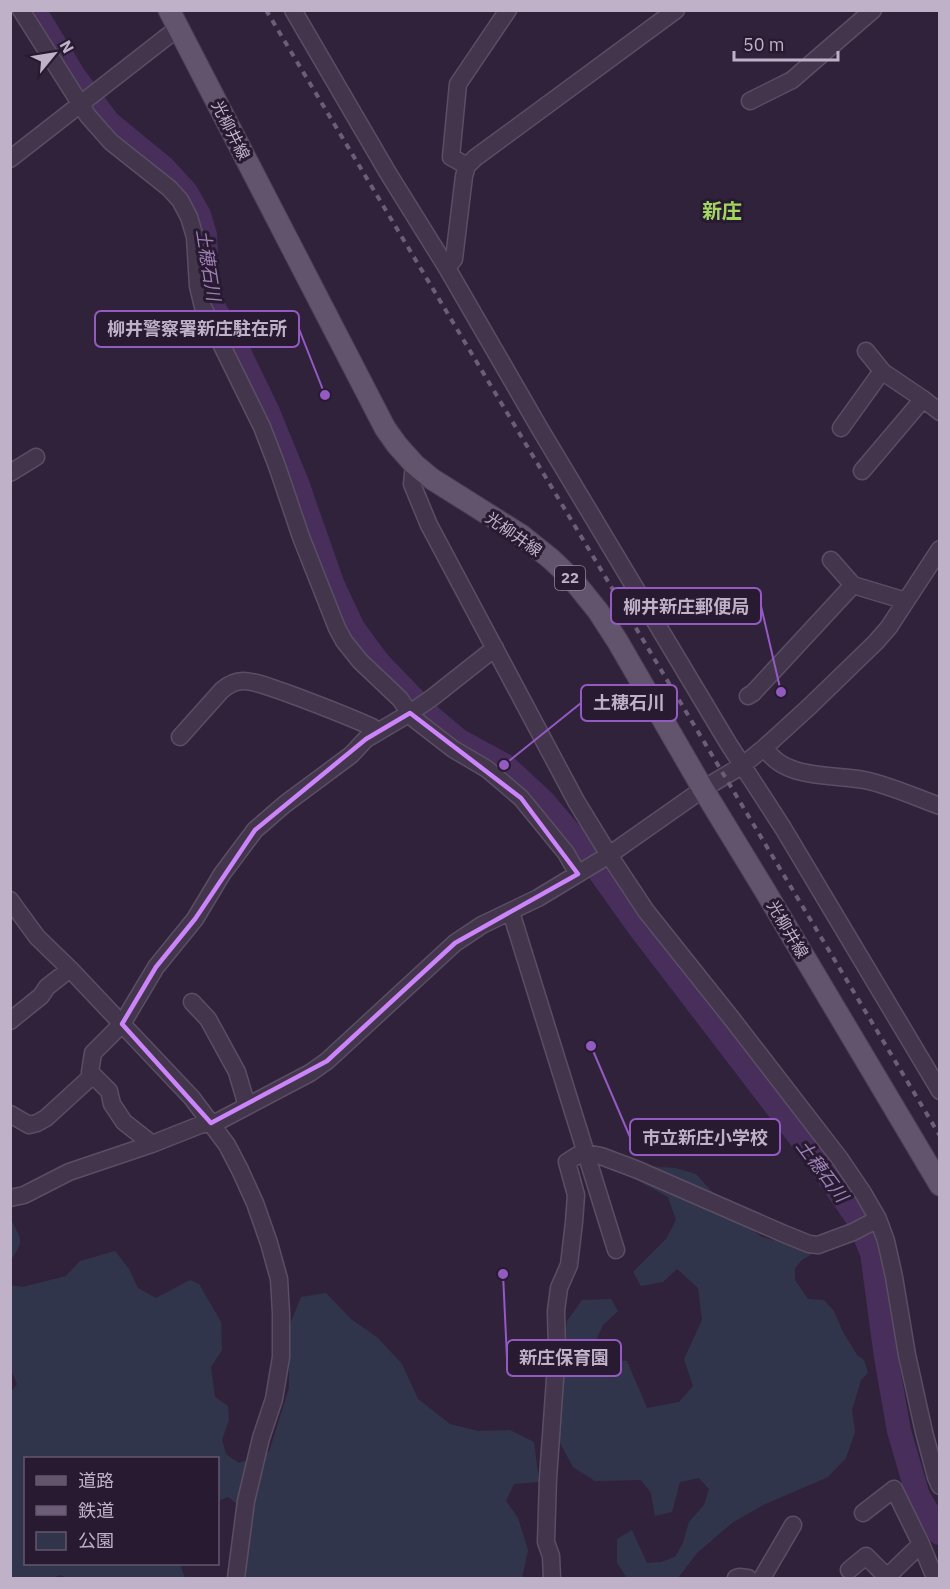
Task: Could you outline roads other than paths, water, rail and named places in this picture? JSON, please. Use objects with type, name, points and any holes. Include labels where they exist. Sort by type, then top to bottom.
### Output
[{"type":"main road","name":"光柳井線","points":[[174,19],[367,396],[391,436],[414,464],[432,479],[521,535],[551,559],[573,580],[597,611],[618,642],[939,1185]]},
{"type":"street","points":[[21,10],[88,116],[111,142],[169,188],[180,200],[189,217],[195,237],[198,286],[203,307],[262,427],[301,537],[337,628],[345,641],[360,661],[400,699],[413,718],[453,749],[487,769],[521,798],[582,871]]},
{"type":"street","points":[[293,10],[540,429],[939,1091]]},
{"type":"street","points":[[467,166],[451,157],[458,84],[508,10]]},
{"type":"street","points":[[447,268],[454,259],[464,176],[467,166],[474,158],[676,10]]},
{"type":"street","points":[[750,101],[792,80],[873,10]]},
{"type":"street","points":[[10,159],[82,104],[174,19]]},
{"type":"street","points":[[866,351],[882,372],[939,412]]},
{"type":"street","points":[[841,428],[882,372]]},
{"type":"street","points":[[862,471],[923,399]]},
{"type":"street","points":[[10,472],[36,457]]},
{"type":"street","points":[[414,464],[412,484],[429,525],[606,856],[646,911],[840,1160],[863,1192],[878,1219],[886,1240],[907,1355],[939,1486]]},
{"type":"street","points":[[10,1197],[24,1195],[69,1172],[200,1125],[219,1121],[310,1073],[327,1061],[455,943],[482,925],[538,898],[606,856],[743,765],[765,747],[876,642],[889,627],[939,549]]},
{"type":"street","points":[[831,560],[854,585],[906,601]]},
{"type":"street","points":[[748,696],[854,585]]},
{"type":"street","points":[[152,1144],[124,1122],[111,1104],[109,1091],[90,1072],[93,1053],[122,1024],[156,967],[195,920],[222,874],[255,830],[285,804],[351,755],[366,739],[433,698],[495,648]]},
{"type":"street","points":[[180,737],[222,690],[229,684],[239,681],[249,681],[330,708],[377,731]]},
{"type":"street","points":[[765,747],[781,765],[804,773],[865,780],[939,806]]},
{"type":"street","points":[[10,900],[37,937],[192,1098],[211,1123],[227,1145],[240,1170],[269,1243],[279,1279],[282,1313],[281,1357],[274,1399],[261,1438],[246,1501],[236,1578]]},
{"type":"street","points":[[511,912],[616,1250]]},
{"type":"street","points":[[10,1021],[70,969]]},
{"type":"street","points":[[192,1002],[208,1019],[237,1072],[247,1106]]},
{"type":"street","points":[[10,1114],[29,1125],[37,1123],[46,1118],[93,1075]]},
{"type":"street","points":[[552,1578],[551,1556],[546,1542],[557,1351],[556,1311],[559,1288],[568,1265],[576,1195],[567,1162],[586,1153],[601,1156],[809,1244],[827,1243],[878,1219]]},
{"type":"street","points":[[863,1513],[894,1489],[935,1578]]},
{"type":"street","points":[[762,1578],[793,1525]]},
{"type":"street","points":[[849,1570],[866,1556],[887,1577],[921,1544]]},
{"type":"street","points":[[736,1578],[748,1578]]},
{"type":"waterway","name":"土穂石川","points":[[34,10],[74,76],[108,122],[164,168],[186,192],[199,215],[205,235],[213,306],[239,352],[268,412],[297,483],[332,583],[353,628],[378,662],[432,718],[458,740],[504,765],[543,801],[582,847],[639,927],[812,1153],[858,1219],[872,1253],[899,1431],[918,1496],[940,1533]]},
{"type":"railway","points":[[266,10],[940,1136]]},
{"type":"place","name":"柳井警察署新庄駐在所","points":[[325,395]]},
{"type":"place","name":"柳井新庄郵便局","points":[[781,692]]},
{"type":"place","name":"土穂石川","points":[[504,765]]},
{"type":"place","name":"市立新庄小学校","points":[[591,1046]]},
{"type":"place","name":"新庄保育園","points":[[503,1274]]},
{"type":"district","name":"新庄","points":[[722,211]]}]
